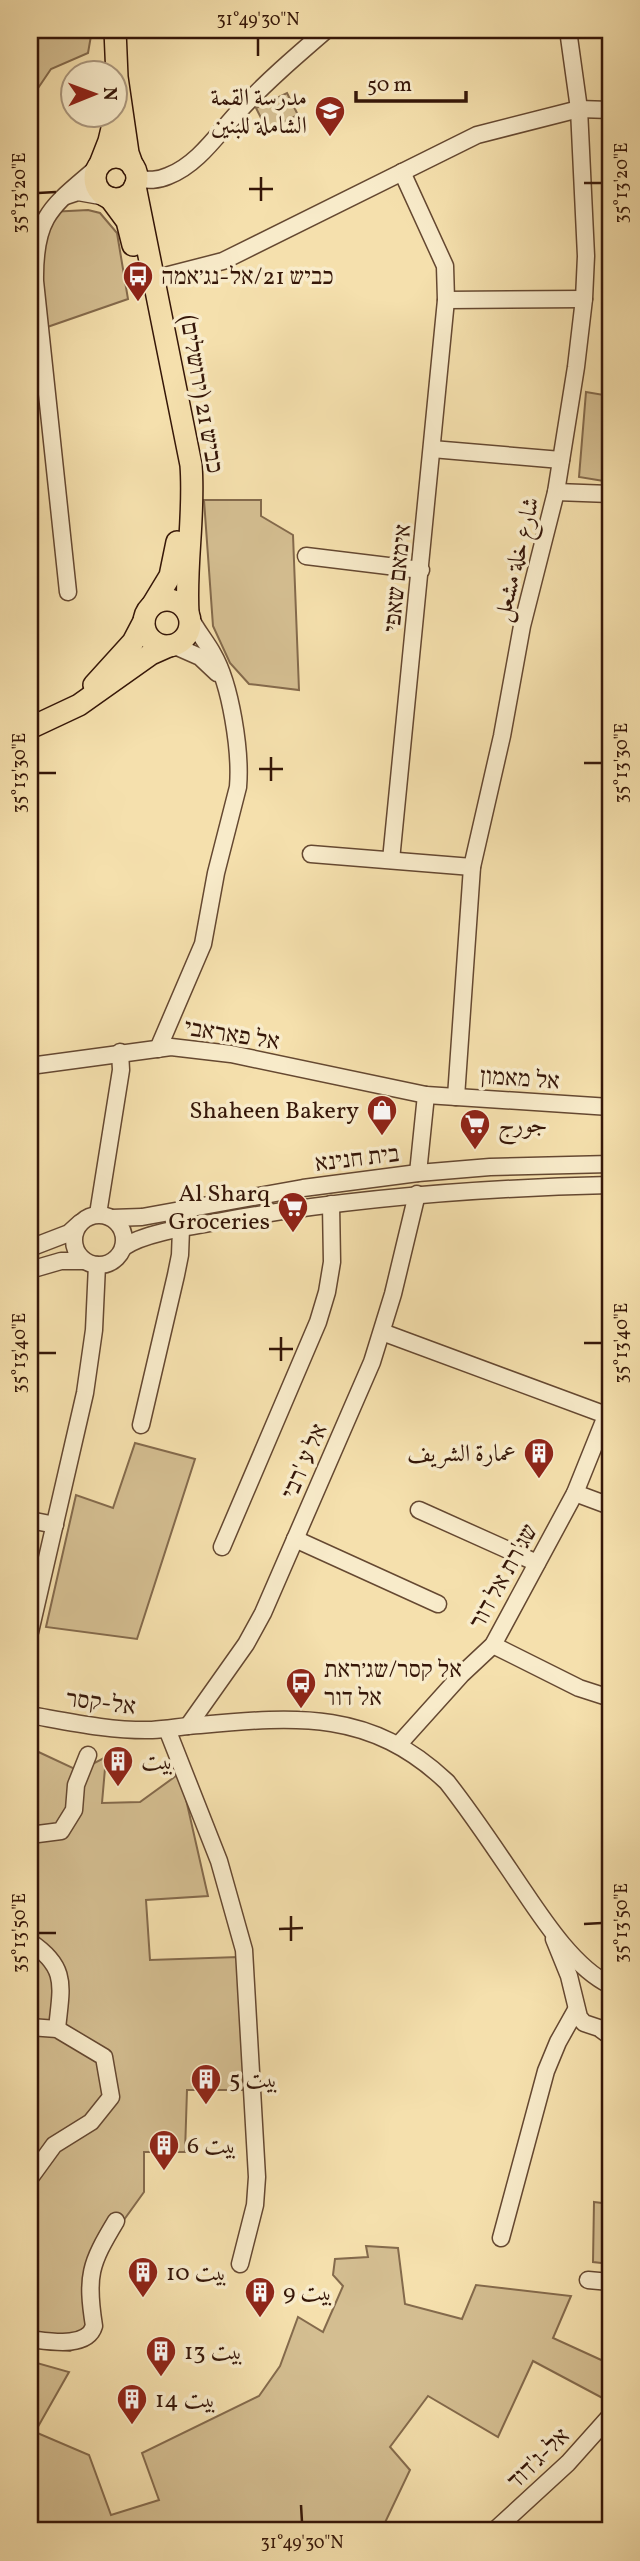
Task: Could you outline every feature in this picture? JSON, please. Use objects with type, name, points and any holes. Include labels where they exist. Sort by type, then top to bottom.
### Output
[{"type":"main road","name":"כביש 21 (ירושלים)","points":[[115,30],[116,60]]},
{"type":"main road","name":"כביש 21 (ירושלים)","points":[[99,165],[110,130]]},
{"type":"main road","name":"כביש 21 (ירושלים)","points":[[125,130],[191,465],[193,499],[187,566],[189,615]]},
{"type":"main road","points":[[116,157],[124,159],[135,177],[125,197],[108,197],[99,191],[96,183],[99,165],[116,157]]},
{"type":"main road","name":"כביש 21 (ירושלים)","points":[[37,725],[72,702],[104,674],[133,642],[166,586],[173,566],[179,518],[178,467],[130,229],[123,214],[108,197]]},
{"type":"main road","points":[[170,600],[178,603],[189,615],[188,634],[172,646],[163,647],[152,642],[147,635],[149,613],[170,600]]},
{"type":"main road","name":"כביש 21 (ירושלים)","points":[[37,725],[93,697],[151,654],[172,646]]},
{"type":"street","points":[[135,177],[152,181],[171,176],[195,159],[241,109],[324,30]]},
{"type":"street","name":"شارع خلة مشعل","points":[[456,1097],[472,867],[502,736],[522,626],[556,492],[584,299],[586,256],[579,109],[568,30]]},
{"type":"street","points":[[153,279],[223,261],[477,135],[579,109],[610,110]]},
{"type":"street","points":[[68,592],[35,281],[38,239],[56,204],[99,165]]},
{"type":"street","name":"אימאם שאפי","points":[[391,860],[446,300],[445,267],[402,172]]},
{"type":"street","points":[[56,204],[66,195],[78,192],[108,197]]},
{"type":"street","points":[[446,300],[584,299]]},
{"type":"street","points":[[432,449],[561,460]]},
{"type":"street","points":[[556,492],[610,494]]},
{"type":"street","points":[[306,556],[421,570]]},
{"type":"street","points":[[158,1049],[203,944],[216,873],[238,787],[237,748],[226,691],[215,656],[189,615]]},
{"type":"street","points":[[172,646],[192,652],[208,662],[218,674],[226,691]]},
{"type":"street","points":[[311,854],[472,867]]},
{"type":"street","name":"אל פאראבי","points":[[30,1066],[171,1047],[231,1054],[426,1095]]},
{"type":"street","points":[[105,1216],[121,1070],[120,1052]]},
{"type":"street","points":[[418,1173],[426,1095]]},
{"type":"street","name":"אל מאמון","points":[[426,1095],[610,1107]]},
{"type":"street","name":"בית חנינא","points":[[105,1216],[142,1217],[291,1190],[418,1173],[490,1167],[610,1164]]},
{"type":"street","name":"בית חנינא","points":[[124,1247],[134,1240],[181,1229],[331,1204],[417,1194],[610,1185]]},
{"type":"street","name":"אל ע 'רבי","points":[[188,1726],[246,1644],[372,1362],[383,1332],[417,1194]]},
{"type":"street","points":[[222,1547],[324,1302],[332,1262],[331,1204]]},
{"type":"street","points":[[30,1248],[69,1233],[82,1221],[105,1216]]},
{"type":"street","points":[[30,1270],[61,1261],[114,1261],[124,1247],[123,1231],[105,1216]]},
{"type":"street","points":[[82,1221],[74,1237],[78,1254],[91,1263]]},
{"type":"street","points":[[141,1425],[180,1255],[181,1229]]},
{"type":"street","points":[[30,1632],[85,1392],[94,1330],[91,1263]]},
{"type":"street","points":[[383,1332],[608,1410]]},
{"type":"street","name":"שג'רת אל דור","points":[[399,1744],[462,1674],[493,1645],[575,1493],[608,1410]]},
{"type":"street","points":[[575,1493],[610,1506]]},
{"type":"street","points":[[419,1510],[537,1563]]},
{"type":"street","points":[[30,1520],[55,1525]]},
{"type":"street","points":[[295,1539],[438,1604]]},
{"type":"street","points":[[493,1645],[579,1688],[610,1698]]},
{"type":"street","name":"אל-קסר","points":[[30,1715],[136,1730],[274,1720],[325,1721],[355,1727],[399,1744],[447,1782],[548,1926]]},
{"type":"street","points":[[167,1729],[219,1861],[244,1951],[257,2177],[255,2205],[240,2264]]},
{"type":"street","points":[[30,1835],[61,1831],[74,1810],[76,1785],[88,1755]]},
{"type":"street","points":[[548,1926],[573,1955],[608,1983]]},
{"type":"street","points":[[548,1926],[569,1976],[579,2017],[603,2029]]},
{"type":"street","points":[[30,1942],[55,1964],[61,1980],[57,2028]]},
{"type":"street","points":[[501,2238],[551,2057],[582,1988],[596,1982],[608,1983]]},
{"type":"street","points":[[30,2027],[57,2028],[104,2057],[111,2097],[91,2122],[54,2145],[30,2178]]},
{"type":"street","points":[[551,2057],[566,2042],[603,2029]]},
{"type":"street","points":[[30,2339],[71,2341],[93,2332],[90,2275],[116,2221]]},
{"type":"street","points":[[588,2280],[610,2282]]},
{"type":"street","name":"אל-ג'דוד","points":[[494,2531],[568,2463],[610,2416]]},
{"type":"shaded area","points":[[30,30],[92,30],[88,53],[72,60],[60,60],[60,65],[51,69],[30,100]]},
{"type":"shaded area","points":[[287,93],[298,115],[267,130],[256,108]]},
{"type":"shaded area","points":[[88,210],[100,213],[117,233],[128,299],[30,333],[30,213]]},
{"type":"shaded area","points":[[586,392],[610,396],[610,482],[579,477]]},
{"type":"shaded area","points":[[204,500],[261,500],[261,516],[293,535],[299,690],[249,684],[230,663],[213,626]]},
{"type":"shaded area","points":[[135,1443],[195,1459],[137,1639],[46,1627],[76,1495],[113,1508]]},
{"type":"shaded area","points":[[30,1748],[79,1771],[106,1757],[102,1803],[140,1802],[180,1773],[208,1896],[146,1900],[150,1960],[238,1957],[247,2090],[187,2090],[185,2152],[144,2152],[144,2192],[85,2274],[96,2338],[70,2351],[30,2346]]},
{"type":"shaded area","points":[[594,2202],[610,2204],[610,2264],[593,2262]]},
{"type":"shaded area","points":[[366,2246],[398,2248],[405,2304],[462,2319],[476,2285],[571,2296],[553,2338],[610,2364],[610,2402],[533,2361],[498,2437],[428,2396],[390,2447],[410,2470],[381,2531],[30,2531],[30,2361],[69,2372],[35,2432],[89,2455],[111,2515],[159,2500],[142,2453],[259,2396],[280,2366],[298,2317],[323,2332],[343,2286],[333,2275],[335,2259],[368,2257]]},
{"type":"place","name":"مدرسة القمة الشاملة للبنين","points":[[330,138]]},
{"type":"place","name":"כביש 21/אל-נג׳אמה","points":[[138,303]]},
{"type":"place","name":"Shaheen Bakery","points":[[382,1137]]},
{"type":"place","name":"جورج","points":[[475,1151]]},
{"type":"place","name":"Al Sharq Groceries","points":[[293,1234]]},
{"type":"place","name":"عمارة الشريف","points":[[539,1480]]},
{"type":"place","name":"אל קסר/שג׳ראת אל דור","points":[[301,1710]]},
{"type":"place","name":"بيت","points":[[118,1788]]},
{"type":"place","name":"بيت 5","points":[[206,2106]]},
{"type":"place","name":"بيت 6","points":[[164,2172]]},
{"type":"place","name":"بيت 10","points":[[143,2299]]},
{"type":"place","name":"بيت 9","points":[[260,2319]]},
{"type":"place","name":"بيت 13","points":[[161,2378]]},
{"type":"place","name":"بيت 14","points":[[132,2426]]}]
